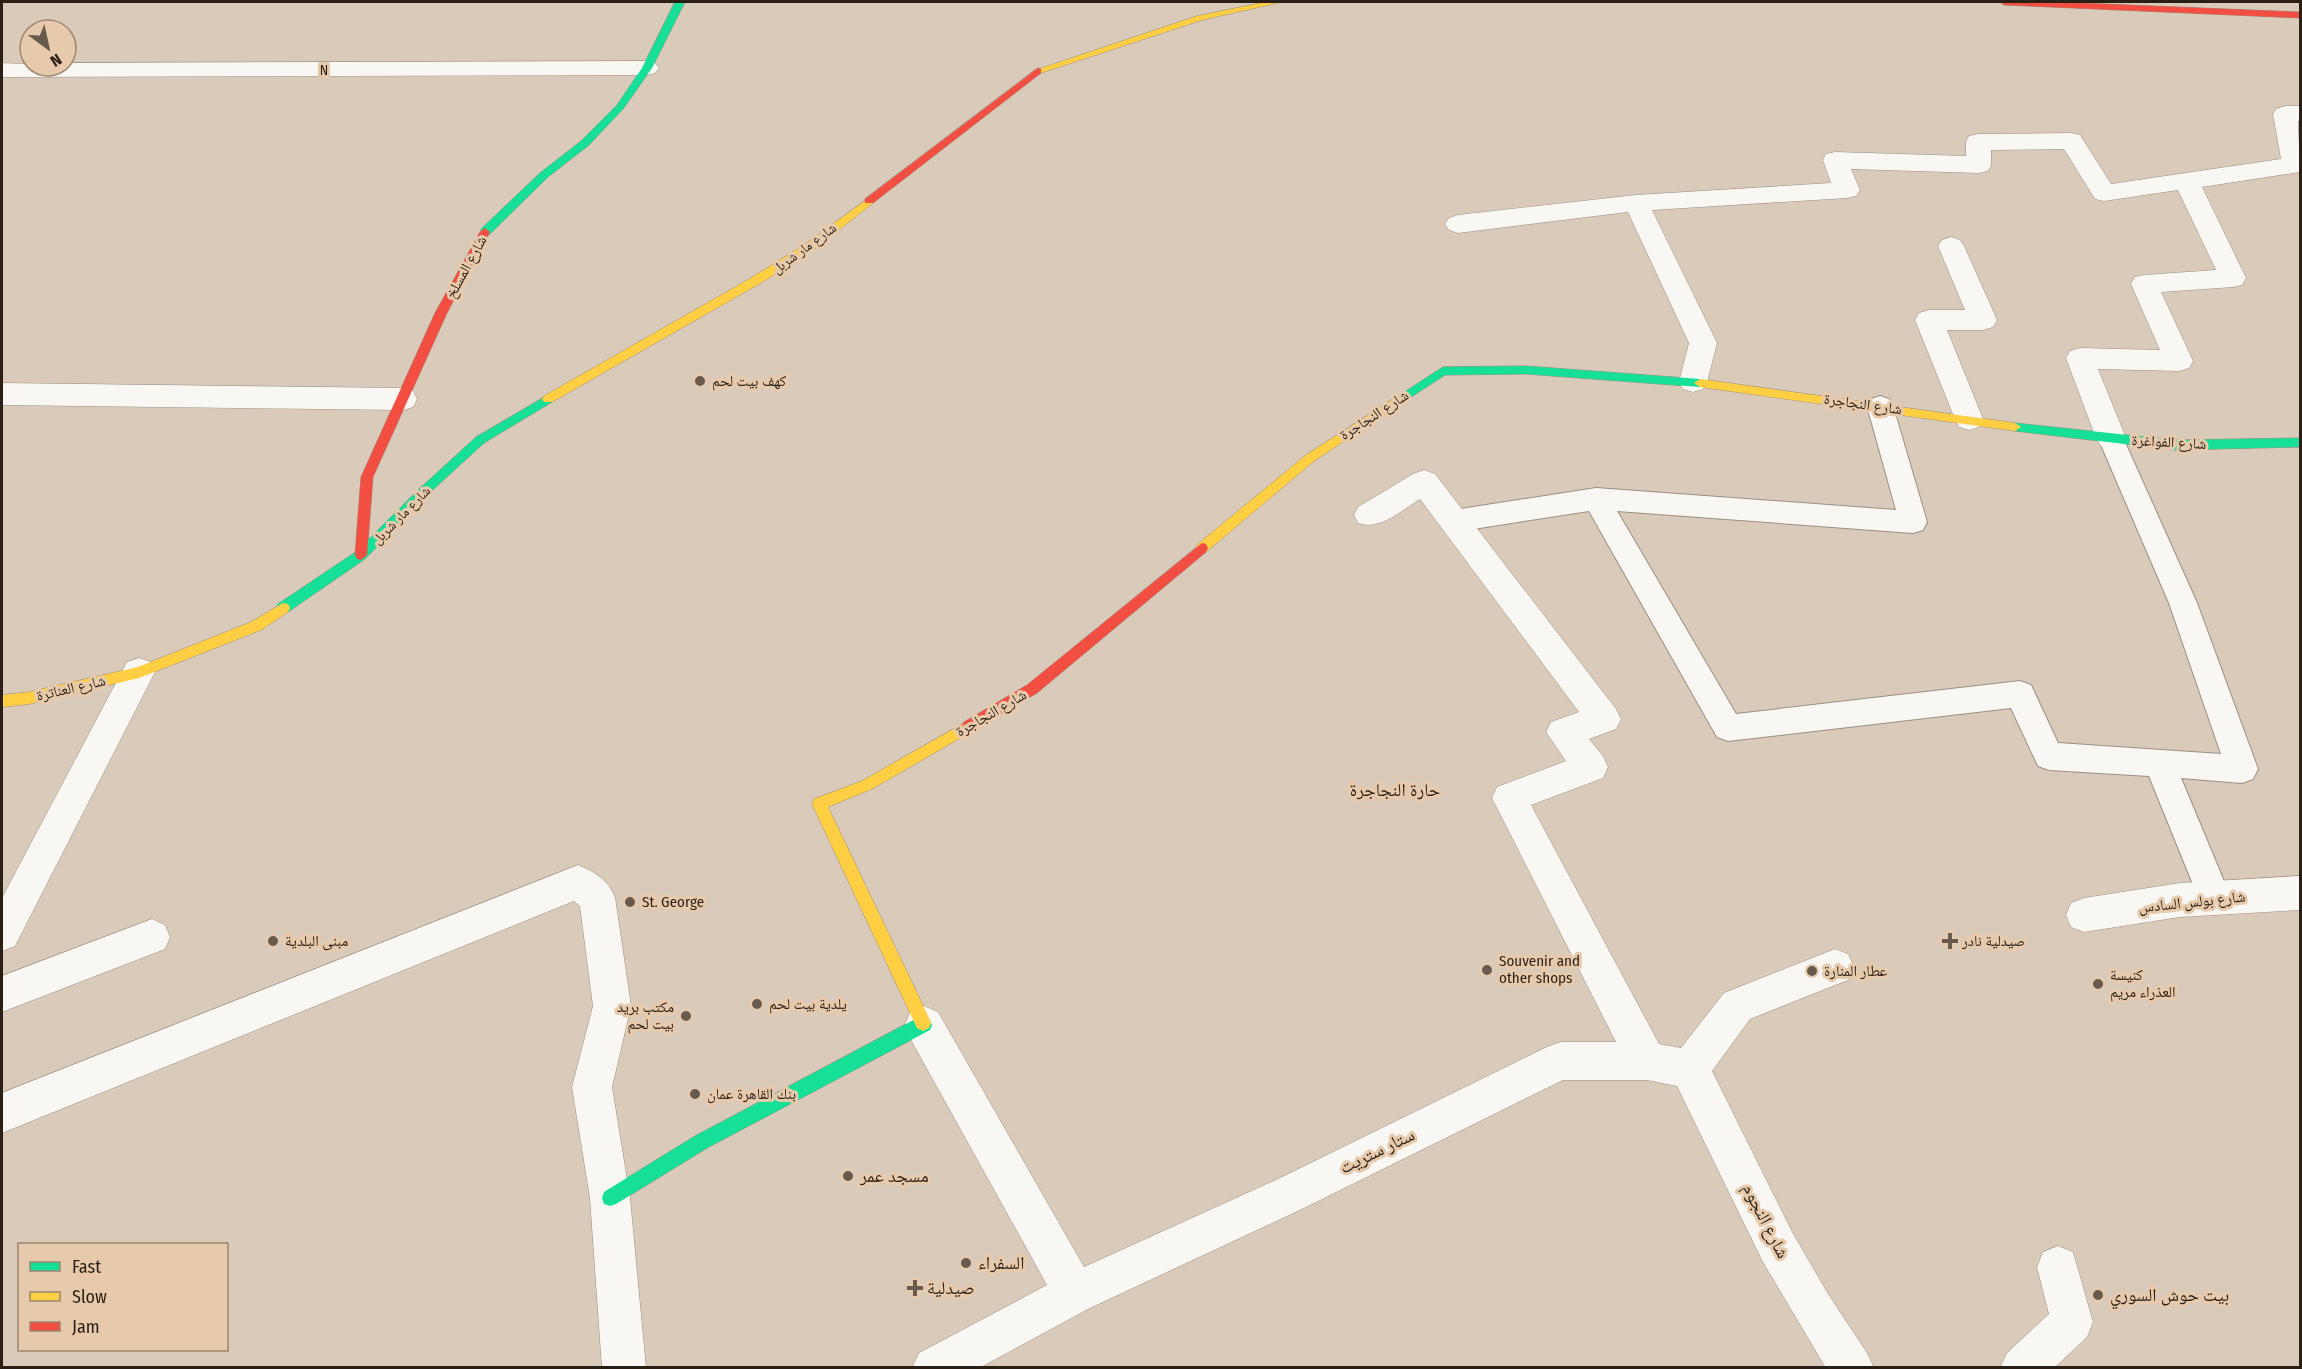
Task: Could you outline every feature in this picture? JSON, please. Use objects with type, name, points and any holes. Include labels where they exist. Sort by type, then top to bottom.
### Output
[{"type":"street","name":"شارع المسلخ","points":[[361,555],[367,477],[441,314],[487,229],[544,175],[592,136],[620,107],[647,68],[680,2]]},
{"type":"street","name":"شارع مار شربل","points":[[139,672],[256,626],[361,555],[421,494],[480,440],[808,248],[1038,71],[1200,18],[1277,2]]},
{"type":"street","points":[[2004,2],[2301,15]]},
{"type":"street","name":"N","points":[[2,70],[647,68]]},
{"type":"street","points":[[1458,224],[1636,203],[1847,190],[1835,160],[1979,165],[1978,142],[2071,141],[2104,193],[2295,165],[2285,114],[2301,113]]},
{"type":"street","points":[[2111,438],[2080,358],[2179,360],[2144,285],[2233,278],[2186,180]]},
{"type":"street","points":[[1636,203],[1703,343],[1693,382]]},
{"type":"street","points":[[1951,246],[1983,320],[1929,320],[1969,419]]},
{"type":"street","name":"شارع النجاجرة","points":[[924,1025],[819,804],[867,786],[1032,689],[1310,458],[1443,371],[1526,370],[1693,382],[1880,406],[2038,430]]},
{"type":"street","points":[[2,394],[403,399]]},
{"type":"street","name":"شارع الفواغرة","points":[[2038,430],[2175,445],[2301,444]]},
{"type":"street","points":[[1369,515],[1424,482],[1604,719],[1563,732],[1591,767],[1509,798],[1647,1061]]},
{"type":"street","points":[[2,934],[139,672]]},
{"type":"street","name":"شارع العناترة","points":[[2,701],[29,698],[139,672]]},
{"type":"street","points":[[2,1113],[578,882],[597,897],[612,1006],[592,1087],[610,1198],[624,1368]]},
{"type":"street","name":"شارع بولس السادس","points":[[2084,915],[2180,900],[2301,892]]},
{"type":"street","points":[[2,994],[152,937]]},
{"type":"street","points":[[1689,1069],[1737,1006],[1835,967]]},
{"type":"street","points":[[610,1198],[700,1142],[924,1025],[1076,1293],[934,1368]]},
{"type":"street","name":"ستار ستريت","points":[[1076,1293],[1290,1194],[1561,1061],[1647,1061],[1689,1069]]},
{"type":"street","name":"شارع النجوم","points":[[1689,1069],[1714,1114],[1757,1206],[1815,1314],[1852,1368]]},
{"type":"street","points":[[2022,1368],[2072,1322],[2058,1267]]},
{"type":"lane","points":[[1454,521],[1596,499],[1913,522],[1880,406]]},
{"type":"lane","points":[[1596,499],[1728,728],[2020,694],[2049,756],[2242,769],[2183,603],[2111,438]]},
{"type":"lane","points":[[2159,763],[2215,898]]},
{"type":"traffic: fast","points":[[485,232],[544,175],[585,143],[620,107],[647,68],[680,2]]},
{"type":"traffic: fast","points":[[1398,400],[1443,371],[1526,370],[1700,383]]},
{"type":"traffic: fast","points":[[283,608],[361,555],[421,494],[480,440],[548,399]]},
{"type":"traffic: fast","points":[[2015,427],[2175,445],[2300,443]]},
{"type":"traffic: fast","points":[[610,1198],[701,1142],[924,1025],[923,1023]]},
{"type":"traffic: slow","points":[[1038,71],[1200,18],[1277,2]]},
{"type":"traffic: slow","points":[[548,399],[755,281],[808,248],[869,201]]},
{"type":"traffic: slow","points":[[1700,383],[2015,427]]},
{"type":"traffic: slow","points":[[1202,548],[1310,458],[1398,400]]},
{"type":"traffic: slow","points":[[2,701],[29,698],[139,672],[256,626],[283,608]]},
{"type":"traffic: slow","points":[[923,1023],[819,804],[867,785],[969,726]]},
{"type":"traffic: jam","points":[[2004,2],[2300,15]]},
{"type":"traffic: jam","points":[[869,201],[1038,71]]},
{"type":"traffic: jam","points":[[361,555],[367,477],[441,313],[485,232]]},
{"type":"traffic: jam","points":[[969,726],[1032,689],[1202,548]]},
{"type":"place","name":"كهف بيت لحم","points":[[700,381]]},
{"type":"place","name":"St. George","points":[[630,902]]},
{"type":"place","name":"مبنى البلدية","points":[[273,941]]},
{"type":"place","name":"صيدلية نادر","points":[[1950,941]]},
{"type":"place","name":"Souvenir and other shops","points":[[1487,970]]},
{"type":"place","name":"عطار المنارة","points":[[1812,971]]},
{"type":"place","name":"كنيسة العذراء مريم","points":[[2098,984]]},
{"type":"place","name":"يلدية بيت لحم","points":[[757,1004]]},
{"type":"place","name":"مكتب بريد بيت لحم","points":[[686,1016]]},
{"type":"place","name":"بنك القاهرة عمان","points":[[695,1094]]},
{"type":"place","name":"مسجد عمر","points":[[848,1176]]},
{"type":"place","name":"السفراء","points":[[966,1263]]},
{"type":"place","name":"صيدلية","points":[[915,1288]]},
{"type":"place","name":"بيت حوش السوري","points":[[2098,1295]]},
{"type":"district","name":"حارة النجاجرة","points":[[1395,790]]}]
